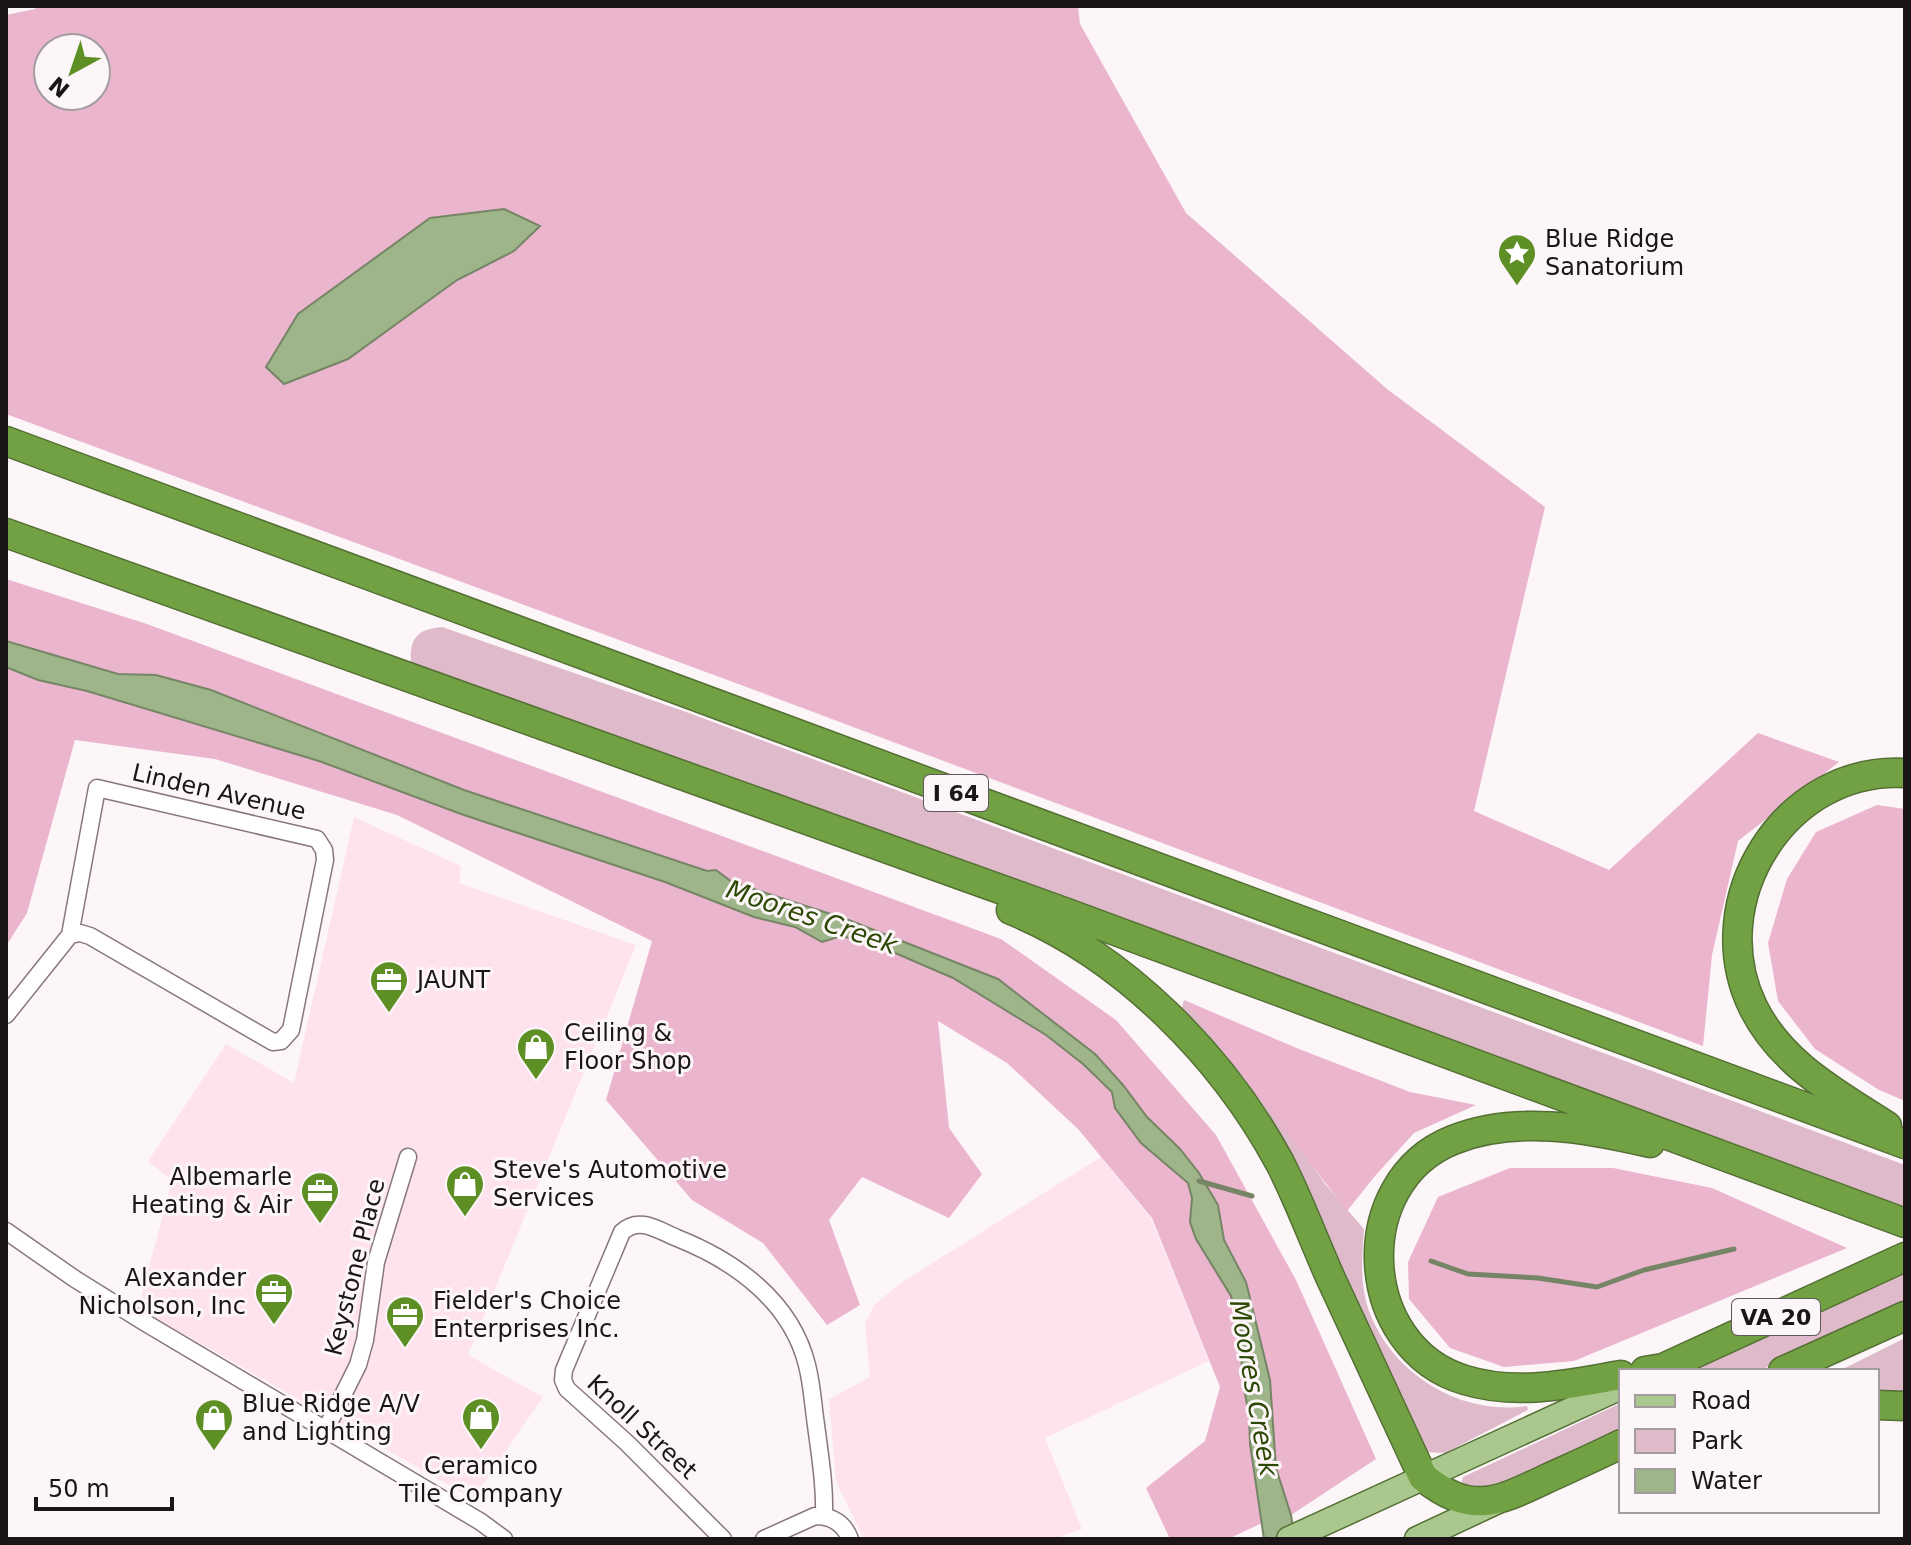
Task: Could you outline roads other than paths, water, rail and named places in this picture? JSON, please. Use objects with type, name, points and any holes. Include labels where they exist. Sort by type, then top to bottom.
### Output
[{"type":"highway","name":"I 64","points":[[6,441],[1905,1144]]},
{"type":"highway","points":[[6,533],[749,798],[1768,1170],[1905,1223]]},
{"type":"highway","points":[[1905,773],[1846,780],[1806,801],[1762,848],[1745,885],[1737,927],[1741,973],[1746,991],[1778,1044],[1797,1065],[1825,1087],[1905,1137]]},
{"type":"highway","points":[[749,798],[903,867],[1049,927],[1107,965],[1180,1028],[1237,1098],[1279,1163],[1423,1477],[1438,1489],[1460,1499],[1500,1500],[1619,1445]]},
{"type":"highway","points":[[1619,1375],[1548,1388],[1490,1385],[1463,1380],[1419,1354],[1396,1325],[1385,1304],[1379,1282],[1379,1236],[1387,1209],[1400,1185],[1431,1152],[1450,1141],[1472,1133],[1537,1126],[1621,1136],[1768,1170]]},
{"type":"highway","name":"VA 20","points":[[1657,1369],[1900,1260]]},
{"type":"highway","name":"VA 20","points":[[1787,1369],[1905,1316]]},
{"type":"highway","points":[[1879,1405],[1905,1406]]},
{"type":"main road","points":[[1289,1539],[1619,1388]]},
{"type":"main road","points":[[1417,1539],[1500,1500]]},
{"type":"street","name":"Linden Avenue","points":[[6,1015],[70,935],[97,788],[317,839],[324,850],[325,860],[291,1030],[281,1041],[273,1042],[90,936],[80,933],[70,935]]},
{"type":"street","name":"Keystone Place","points":[[325,1431],[358,1365],[365,1340],[376,1262],[408,1157]]},
{"type":"street","name":"Knoll Street","points":[[723,1539],[627,1443],[567,1389],[563,1380],[576,1339],[622,1232],[637,1223],[691,1243],[741,1272],[772,1299],[788,1321],[807,1366],[825,1488],[824,1516]]},
{"type":"street","points":[[6,1231],[75,1279],[481,1522],[504,1539]]},
{"type":"street","points":[[764,1539],[815,1516],[838,1521],[850,1539]]},
{"type":"water","points":[[504,209],[540,226],[514,251],[457,280],[348,359],[284,384],[266,367],[298,314],[430,218]]},
{"type":"water","name":"Moores Creek","points":[[6,641],[118,674],[156,675],[211,690],[464,790],[707,871],[716,870],[732,882],[846,919],[998,979],[1095,1054],[1147,1117],[1180,1149],[1218,1205],[1224,1240],[1246,1282],[1270,1380],[1276,1468],[1295,1539],[1264,1539],[1242,1379],[1241,1334],[1231,1296],[1196,1239],[1190,1222],[1192,1198],[1188,1183],[1141,1143],[1115,1108],[1112,1092],[1046,1035],[953,978],[872,943],[841,936],[822,942],[795,927],[754,917],[665,882],[461,814],[319,761],[87,691],[38,680],[6,667]]},
{"type":"waterway","points":[[1199,1181],[1252,1196]]},
{"type":"waterway","points":[[1431,1261],[1468,1274],[1538,1278],[1597,1287],[1644,1270],[1734,1249]]},
{"type":"place","name":"Blue Ridge Sanatorium","points":[[1517,287]]},
{"type":"place","name":"JAUNT","points":[[389,1014]]},
{"type":"place","name":"Ceiling & Floor Shop","points":[[536,1081]]},
{"type":"place","name":"Steve's Automotive Services","points":[[465,1218]]},
{"type":"place","name":"Albemarle Heating & Air","points":[[320,1225]]},
{"type":"place","name":"Alexander Nicholson, Inc","points":[[274,1326]]},
{"type":"place","name":"Fielder's Choice Enterprises Inc.","points":[[405,1349]]},
{"type":"place","name":"Ceramico Tile Company","points":[[481,1451]]},
{"type":"place","name":"Blue Ridge A/V and Lighting","points":[[214,1452]]}]
